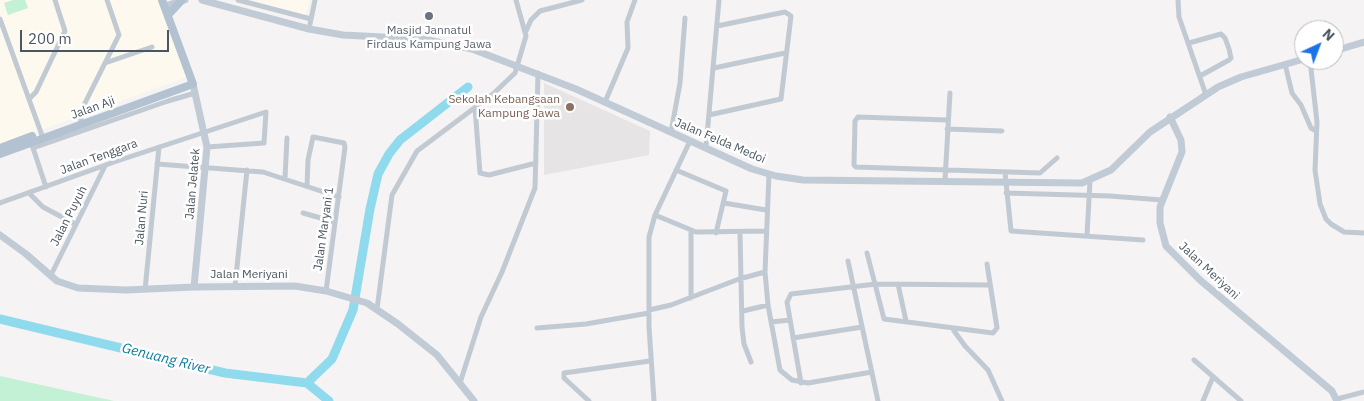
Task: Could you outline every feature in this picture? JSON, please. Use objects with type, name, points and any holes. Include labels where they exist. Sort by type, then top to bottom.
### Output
[{"type":"main road","name":"Jalan Felda Medoi","points":[[202,0],[212,1],[309,30],[436,41],[472,49],[538,73],[769,174],[802,180],[945,180],[1075,184],[1090,181],[1115,167],[1144,137],[1206,95],[1235,79],[1294,62]]},
{"type":"main road","points":[[183,1],[163,3],[193,82]]},
{"type":"main road","points":[[168,15],[183,1]]},
{"type":"main road","points":[[1344,47],[1364,42]]},
{"type":"main road","name":"Jalan Jelatek","points":[[193,82],[208,147],[194,287]]},
{"type":"main road","name":"Jalan Aji","points":[[80,122],[167,97],[193,82]]},
{"type":"main road","name":"Jalan Aji","points":[[0,154],[31,143],[42,135],[193,82]]},
{"type":"main road","name":"Jalan Meriyani","points":[[1170,118],[1177,132],[1182,152],[1162,200],[1160,223],[1164,241],[1169,249],[1200,280],[1332,391],[1339,400]]},
{"type":"main road","name":"Jalan Aji","points":[[0,148],[31,143]]},
{"type":"main road","name":"Jalan Meriyani","points":[[0,235],[22,250],[63,284],[78,288],[145,290],[194,287],[294,286],[326,291],[368,303],[437,355],[474,401]]},
{"type":"street","points":[[29,99],[36,92],[65,31],[56,0]]},
{"type":"street","points":[[80,122],[81,111],[119,32],[107,0]]},
{"type":"street","points":[[238,0],[311,19]]},
{"type":"street","points":[[309,30],[315,0]]},
{"type":"street","points":[[516,0],[526,32]]},
{"type":"street","points":[[377,309],[392,195],[413,156],[423,145],[476,108],[511,78],[525,43],[526,32],[531,20],[540,11],[582,0]]},
{"type":"street","points":[[605,102],[628,48],[627,22],[635,0]]},
{"type":"street","points":[[706,148],[719,0]]},
{"type":"street","points":[[1178,0],[1179,17],[1190,43],[1206,95]]},
{"type":"street","points":[[710,115],[780,100],[791,16],[787,12],[717,26]]},
{"type":"street","points":[[671,132],[680,84],[685,18]]},
{"type":"street","points":[[0,19],[42,135]]},
{"type":"street","points":[[1190,43],[1221,34],[1225,38],[1229,49],[1231,58],[1229,60],[1200,76]]},
{"type":"street","points":[[105,63],[152,47]]},
{"type":"street","points":[[714,68],[785,53]]},
{"type":"street","points":[[1285,64],[1292,93],[1301,105],[1311,128],[1316,131]]},
{"type":"street","points":[[1311,70],[1316,131],[1315,170],[1322,211],[1331,224],[1344,232],[1364,233]]},
{"type":"street","points":[[460,383],[481,317],[500,278],[534,192],[538,73]]},
{"type":"street","points":[[46,187],[31,143],[167,97],[195,93]]},
{"type":"street","points":[[945,180],[950,93]]},
{"type":"street","points":[[476,108],[480,173],[490,174],[536,163]]},
{"type":"street","name":"Jalan Tenggara","points":[[0,202],[159,147],[206,134],[264,111],[267,114],[264,143],[208,147]]},
{"type":"street","points":[[947,120],[858,116],[855,121],[853,164],[856,167],[1042,173],[1057,158]]},
{"type":"street","points":[[947,129],[1002,131]]},
{"type":"street","points":[[285,178],[287,138]]},
{"type":"street","name":"Jalan Maryani 1","points":[[307,186],[308,160],[313,138],[344,143],[336,222],[326,291]]},
{"type":"street","points":[[654,401],[650,361],[649,237],[655,215],[690,141]]},
{"type":"street","name":"Jalan Nuri","points":[[145,290],[159,147]]},
{"type":"street","points":[[157,164],[247,170],[285,178],[339,197]]},
{"type":"street","name":"Jalan Puyuh","points":[[51,275],[105,166]]},
{"type":"street","points":[[235,286],[247,170]]},
{"type":"street","points":[[676,170],[725,190],[727,193],[716,233]]},
{"type":"street","points":[[1004,172],[1011,231],[1143,240]]},
{"type":"street","points":[[769,174],[766,210],[765,272],[768,305],[780,370],[788,378],[801,382],[823,382],[872,372]]},
{"type":"street","points":[[1087,235],[1090,181]]},
{"type":"street","points":[[29,193],[43,207],[75,224]]},
{"type":"street","points":[[1006,193],[1162,200]]},
{"type":"street","points":[[724,203],[766,210]]},
{"type":"street","points":[[303,213],[336,222]]},
{"type":"street","points":[[655,215],[691,231],[716,233],[766,231]]},
{"type":"street","points":[[691,231],[691,298]]},
{"type":"street","points":[[740,233],[739,279],[744,344],[751,362]]},
{"type":"street","points":[[867,253],[883,318],[995,332],[997,328],[987,264]]},
{"type":"street","points":[[848,261],[878,401]]},
{"type":"street","points":[[537,328],[586,324],[649,312],[739,279],[765,272]]},
{"type":"street","points":[[801,382],[787,300],[791,294],[876,284],[990,285]]},
{"type":"street","points":[[898,284],[906,321]]},
{"type":"street","points":[[742,311],[768,305]]},
{"type":"street","points":[[771,322],[790,320]]},
{"type":"street","points":[[793,338],[862,327]]},
{"type":"street","points":[[952,328],[965,346],[988,370],[1002,401]]},
{"type":"street","points":[[1194,360],[1241,401]]},
{"type":"street","points":[[589,401],[564,378],[564,373],[650,361]]},
{"type":"street","points":[[1203,401],[1213,377]]},
{"type":"street","points":[[1339,400],[1364,392]]},
{"type":"shaded area","points":[[0,0],[159,0],[187,77],[0,145]]},
{"type":"shaded area","points":[[251,0],[310,0],[306,15]]},
{"type":"shaded area","name":"Sekolah Kebangsaan Kampung Jawa","points":[[544,83],[650,131],[649,155],[544,175]]},
{"type":"green space","points":[[13,0],[25,0],[28,8],[8,15],[4,3]]},
{"type":"green space","points":[[0,376],[114,401],[0,401]]},
{"type":"waterway","points":[[307,383],[332,359],[353,310],[370,209],[378,174],[389,154],[400,140],[468,87]]},
{"type":"waterway","name":"Genuang River","points":[[0,319],[225,373],[307,383],[329,401]]},
{"type":"place","name":"Masjid Jannatul Firdaus Kampung Jawa","points":[[429,16]]},
{"type":"place","name":"Sekolah Kebangsaan Kampung Jawa","points":[[570,107]]}]
